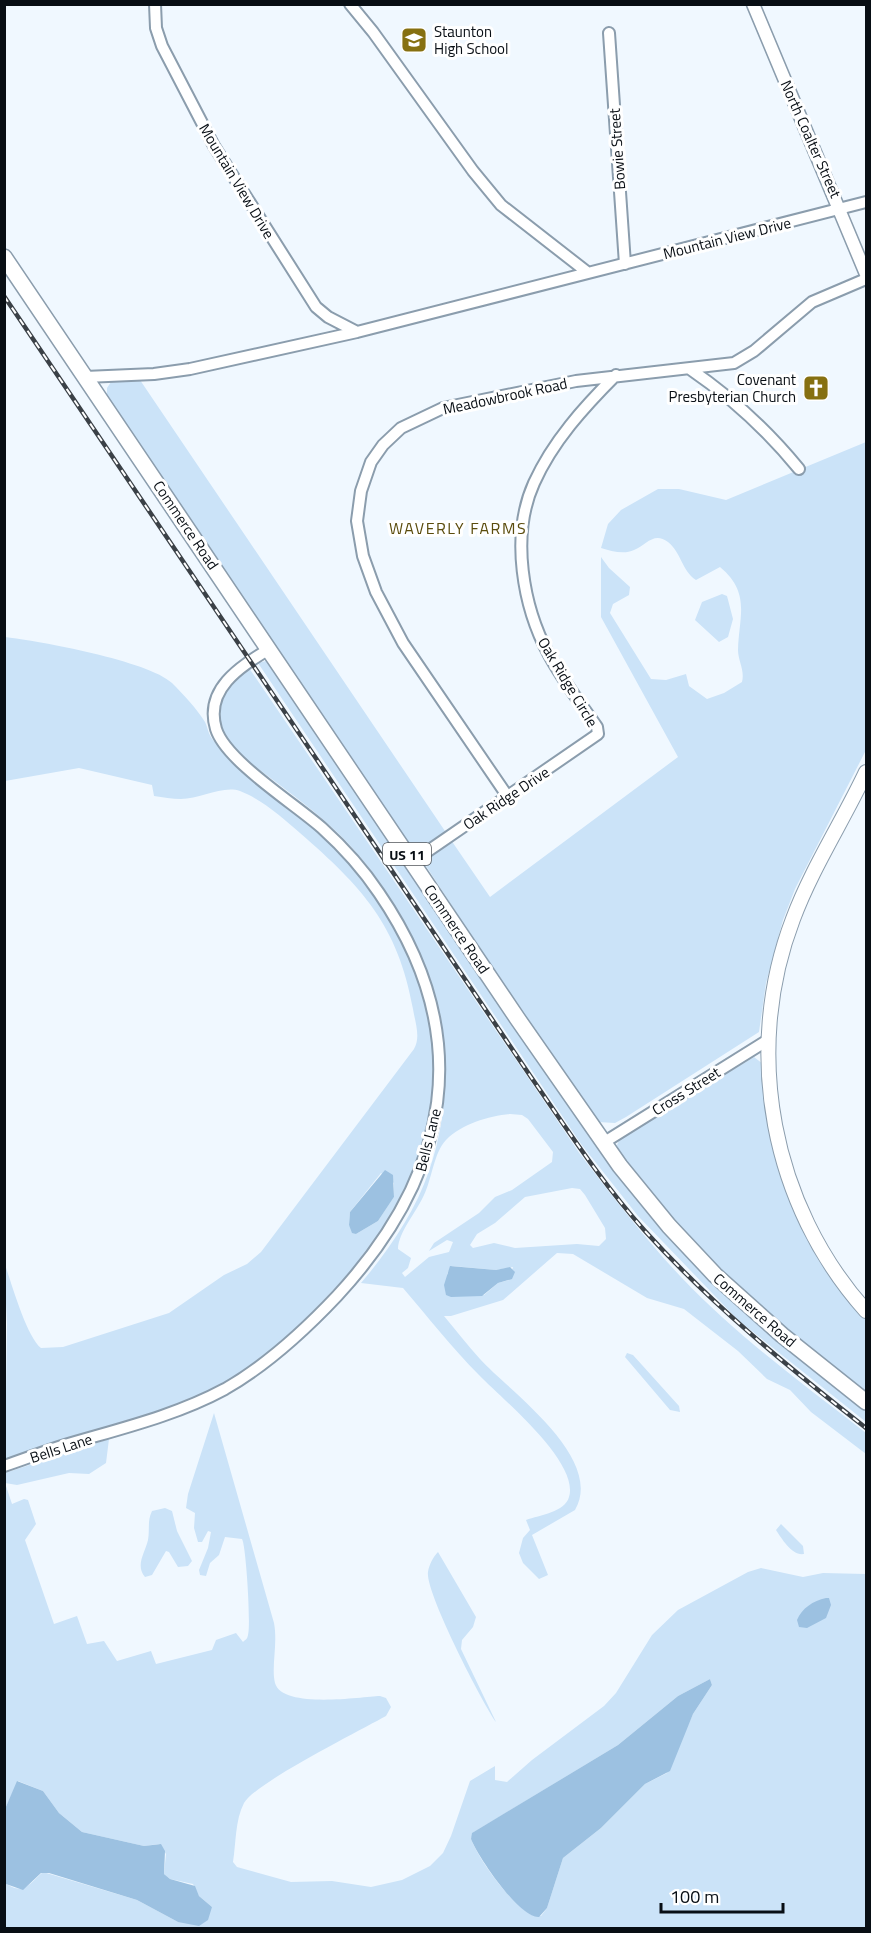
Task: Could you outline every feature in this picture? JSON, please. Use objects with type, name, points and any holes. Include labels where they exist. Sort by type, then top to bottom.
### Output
[{"type":"main road","name":"Commerce Road","points":[[4,257],[603,1143],[660,1215],[715,1275],[782,1335],[867,1402]]},
{"type":"main road","points":[[867,772],[792,921],[774,985],[768,1040],[771,1101],[777,1137],[789,1178],[820,1246],[844,1284],[867,1311]]},
{"type":"street","name":"Mountain View Drive","points":[[155,4],[156,28],[162,46],[214,146],[316,307],[327,317],[357,332]]},
{"type":"street","points":[[350,4],[391,55],[497,200],[529,229],[587,273]]},
{"type":"street","name":"North Coalter Street","points":[[753,4],[867,274]]},
{"type":"street","name":"Bowie Street","points":[[609,33],[625,264]]},
{"type":"street","name":"Mountain View Drive","points":[[85,377],[173,372],[357,332],[867,202]]},
{"type":"street","name":"Meadowbrook Road","points":[[508,797],[403,643],[383,608],[371,579],[359,539],[358,512],[361,490],[379,449],[401,428],[426,414],[449,407],[616,375],[725,365],[738,361],[754,351],[812,302],[867,279]]},
{"type":"street","points":[[690,369],[727,396],[757,423],[799,469]]},
{"type":"street","name":"Oak Ridge Circle","points":[[598,734],[597,728],[558,670],[538,632],[525,581],[523,539],[527,503],[535,482],[572,422],[616,375]]},
{"type":"street","name":"Bells Lane","points":[[4,1466],[185,1408],[226,1388],[264,1362],[321,1312],[369,1259],[403,1210],[426,1157],[438,1102],[436,1032],[423,982],[404,935],[380,894],[348,854],[317,824],[230,752],[217,732],[214,714],[218,692],[234,673],[269,649]]},
{"type":"street","name":"Oak Ridge Drive","points":[[412,862],[598,734]]},
{"type":"street","name":"Cross Street","points":[[603,1143],[768,1040]]},
{"type":"shaded area","points":[[140,380],[447,834],[419,852],[411,849],[107,397],[107,388],[111,382]]},
{"type":"shaded area","points":[[866,442],[866,750],[795,889],[783,920],[766,983],[759,1032],[626,1117],[615,1123],[598,1122],[526,1019],[424,863],[451,840],[490,897],[678,757],[601,617],[601,557],[609,568],[630,587],[629,595],[613,604],[610,613],[651,679],[666,680],[686,674],[689,686],[707,699],[724,693],[742,682],[743,673],[738,650],[740,596],[730,577],[720,567],[696,580],[688,572],[672,546],[663,539],[654,538],[626,552],[601,548],[608,524],[621,510],[658,489],[679,489],[726,500]]},
{"type":"shaded area","points":[[722,594],[727,596],[733,619],[728,637],[719,642],[695,620],[702,602]]},
{"type":"shaded area","points":[[5,637],[93,653],[141,667],[172,683],[198,712],[211,738],[223,751],[310,824],[348,861],[395,926],[419,978],[431,1030],[434,1083],[425,1135],[407,1186],[378,1236],[340,1283],[285,1338],[240,1374],[202,1396],[5,1462],[7,1324],[4,1262],[25,1321],[35,1342],[41,1348],[63,1347],[169,1313],[224,1275],[247,1264],[261,1252],[414,1049],[417,1034],[398,954],[374,910],[342,871],[279,815],[256,799],[233,790],[181,799],[154,796],[152,785],[79,768],[5,781]],"holes":[[[381,1173],[394,1183],[394,1197],[378,1221],[356,1234],[349,1225],[350,1212]]]},
{"type":"shaded area","points":[[266,661],[273,664],[644,1205],[866,1408],[866,1422],[738,1320],[638,1216],[581,1144],[258,663]]},
{"type":"shaded area","points":[[249,668],[580,1154],[630,1218],[682,1278],[725,1320],[866,1433],[866,1454],[811,1412],[790,1390],[767,1379],[738,1351],[684,1309],[647,1298],[573,1254],[557,1253],[503,1300],[451,1316],[444,1316],[480,1359],[550,1427],[566,1448],[577,1469],[581,1490],[575,1510],[532,1535],[548,1575],[539,1579],[523,1563],[519,1553],[523,1538],[530,1530],[526,1520],[557,1510],[567,1502],[569,1483],[563,1466],[520,1414],[469,1365],[403,1288],[361,1283],[409,1216],[429,1171],[440,1129],[445,1086],[443,1044],[435,1002],[422,961],[404,922],[382,885],[355,851],[329,825],[240,755],[230,743],[223,731],[219,709],[222,698],[237,678]],"holes":[[[510,1114],[522,1115],[528,1119],[553,1152],[552,1162],[512,1190],[495,1197],[479,1213],[434,1243],[429,1251],[447,1240],[453,1242],[449,1252],[429,1257],[405,1277],[402,1273],[408,1268],[411,1258],[398,1249],[399,1243],[404,1229],[424,1195],[442,1145],[452,1134],[467,1125]],[[572,1188],[580,1189],[605,1228],[606,1239],[599,1246],[577,1244],[515,1248],[494,1243],[473,1248],[470,1245],[477,1234],[495,1223],[525,1197]],[[452,1266],[496,1270],[513,1267],[509,1280],[498,1283],[484,1295],[466,1296],[447,1274]]]},
{"type":"shaded area","points":[[754,1057],[763,1064],[777,1154],[866,1318],[866,1394],[781,1326],[733,1283],[673,1219],[618,1151],[617,1145],[620,1138]]},
{"type":"shaded area","points":[[385,1170],[393,1175],[394,1197],[378,1221],[356,1234],[352,1233],[349,1225],[350,1212]]},
{"type":"shaded area","points":[[450,1266],[496,1270],[510,1267],[515,1272],[512,1279],[498,1283],[482,1296],[451,1297],[446,1295],[444,1285]]},
{"type":"shaded area","points":[[627,1353],[633,1355],[679,1406],[680,1412],[670,1410],[625,1357]]},
{"type":"shaded area","points":[[214,1413],[274,1623],[275,1683],[281,1691],[306,1699],[380,1696],[386,1698],[391,1707],[386,1716],[287,1770],[252,1794],[244,1803],[237,1824],[233,1862],[237,1867],[291,1882],[332,1881],[371,1887],[402,1880],[430,1866],[443,1853],[451,1836],[470,1781],[495,1766],[495,1780],[507,1782],[532,1760],[604,1706],[616,1693],[652,1635],[678,1610],[748,1572],[761,1568],[803,1577],[823,1573],[866,1574],[866,1928],[5,1928],[5,1883],[17,1888],[26,1887],[43,1872],[137,1900],[178,1922],[212,1907],[199,1896],[193,1884],[170,1879],[164,1874],[166,1854],[159,1844],[144,1846],[82,1832],[59,1813],[43,1791],[18,1781],[5,1809],[5,1483],[12,1504],[24,1499],[28,1500],[36,1524],[25,1540],[54,1624],[77,1616],[87,1644],[104,1641],[117,1661],[151,1651],[156,1664],[212,1650],[216,1640],[236,1633],[243,1642],[248,1635],[249,1617],[242,1539],[225,1537],[219,1555],[210,1563],[206,1576],[200,1575],[199,1570],[208,1548],[211,1532],[208,1531],[202,1542],[198,1542],[194,1528],[195,1513],[186,1508],[188,1494]],"holes":[[[710,1679],[712,1685],[693,1714],[667,1773],[645,1784],[601,1828],[563,1858],[547,1908],[541,1916],[529,1914],[520,1907],[481,1858],[471,1839],[474,1832],[618,1745],[678,1696]]]},
{"type":"shaded area","points":[[109,1439],[106,1463],[89,1474],[69,1473],[17,1485],[5,1483],[5,1473]]},
{"type":"shaded area","points":[[165,1508],[172,1511],[177,1531],[192,1561],[188,1566],[178,1567],[166,1551],[152,1575],[145,1577],[141,1563],[148,1540],[150,1515],[152,1511]]},
{"type":"shaded area","points":[[781,1524],[803,1546],[804,1554],[791,1550],[784,1542],[776,1530]]},
{"type":"shaded area","points":[[438,1552],[476,1617],[473,1627],[462,1640],[461,1649],[496,1722],[479,1693],[435,1601],[428,1572],[431,1561]]},
{"type":"shaded area","points":[[829,1598],[831,1605],[826,1618],[807,1628],[799,1627],[797,1620],[805,1609],[812,1603]]},
{"type":"shaded area","points":[[710,1679],[712,1685],[693,1714],[670,1771],[645,1784],[601,1828],[563,1858],[547,1908],[539,1917],[521,1908],[500,1886],[482,1859],[471,1839],[472,1833],[618,1745],[678,1696]]},
{"type":"shaded area","points":[[17,1781],[43,1791],[59,1813],[82,1832],[144,1846],[161,1844],[165,1851],[164,1874],[170,1879],[195,1886],[199,1896],[212,1907],[208,1920],[199,1926],[178,1922],[137,1900],[49,1873],[41,1873],[23,1890],[6,1884],[5,1809]]},
{"type":"railway","points":[[4,296],[531,1077],[600,1175],[645,1231],[724,1310],[866,1428]]},
{"type":"place","name":"Staunton High School","points":[[414,40]]},
{"type":"place","name":"Covenant Presbyterian Church","points":[[816,388]]},
{"type":"district","name":"WAVERLY FARMS","points":[[458,528]]}]
